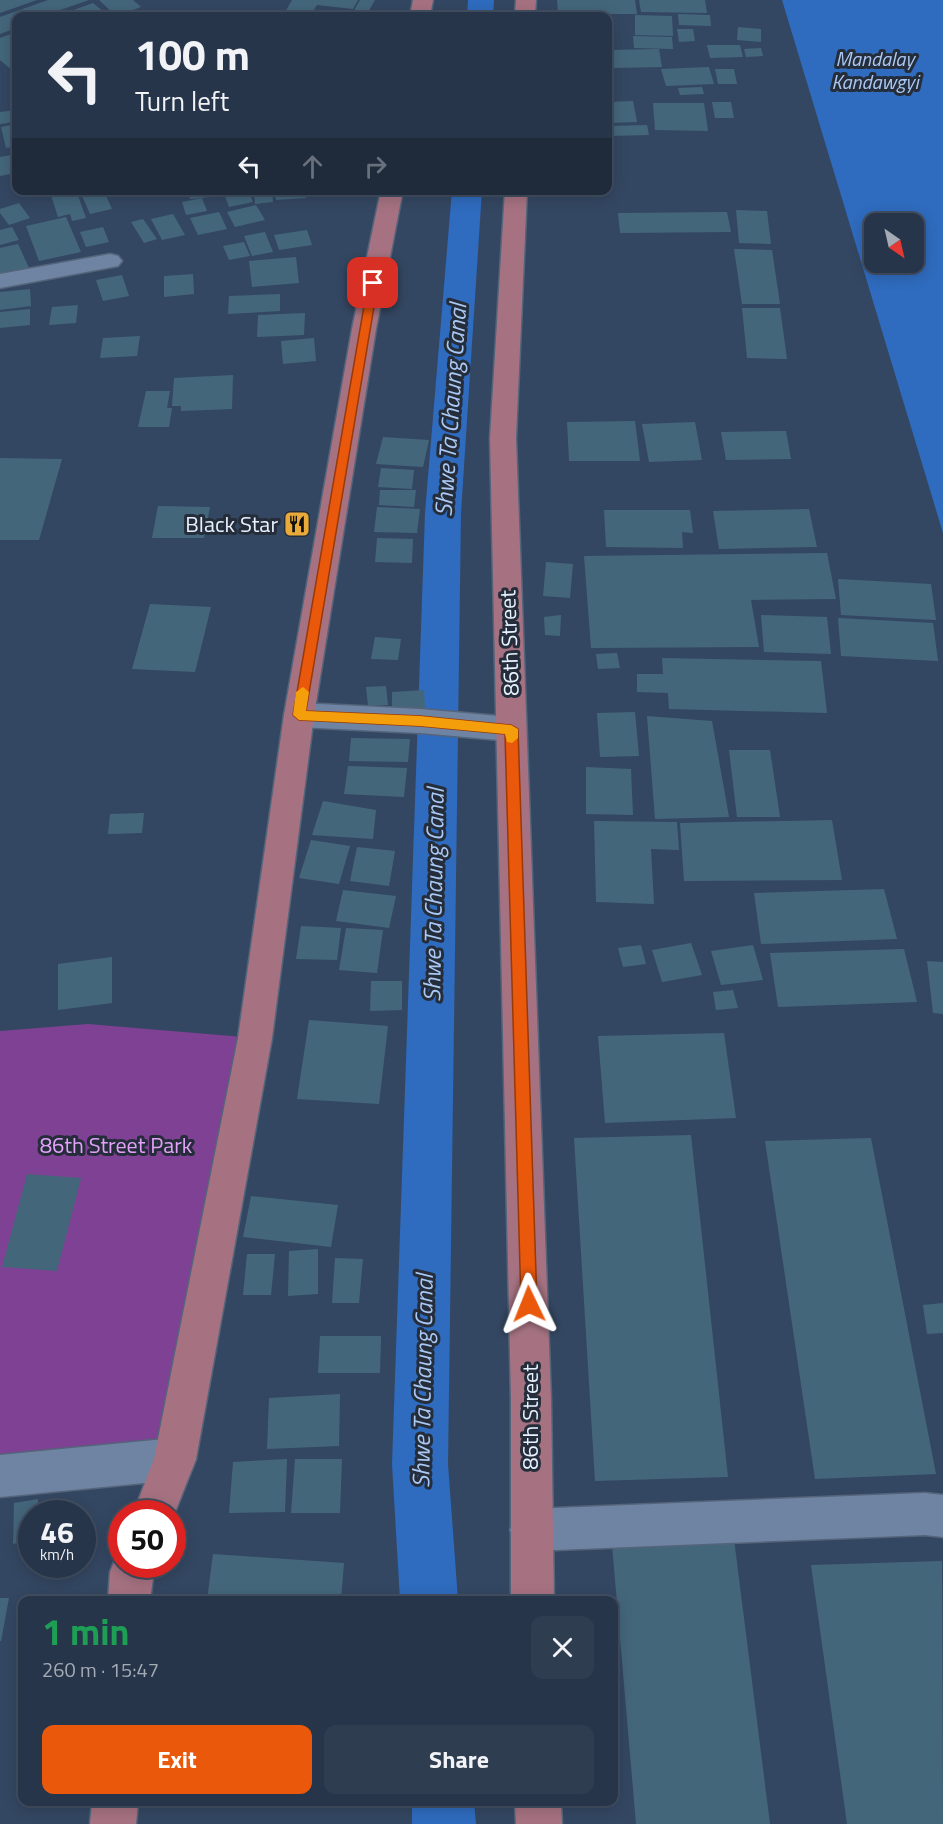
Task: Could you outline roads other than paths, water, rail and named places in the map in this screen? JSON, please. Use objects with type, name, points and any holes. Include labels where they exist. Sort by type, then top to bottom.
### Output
[{"type":"main road","points":[[159,1500],[175,1459],[255,1038],[299,715],[362,341],[391,195]]},
{"type":"main road","name":"86th Street","points":[[516,195],[503,438],[531,1399],[532,1596]]},
{"type":"main road","points":[[129,1596],[131,1578]]},
{"type":"main road","points":[[113,1824],[115,1806]]},
{"type":"main road","points":[[538,1806],[539,1824]]},
{"type":"street","points":[[0,281],[110,261]]},
{"type":"street","points":[[299,715],[420,721],[511,729]]},
{"type":"street","points":[[0,1476],[175,1459]]},
{"type":"street","points":[[531,1530],[925,1514],[943,1516]]},
{"type":"water","name":"Mandalay Kandawgyi","points":[[782,0],[943,0],[943,533],[864,273],[924,273],[924,213],[864,213],[864,271]]},
{"type":"waterway","name":"Shwe Ta Chaung Canal","points":[[480,12],[481,0]]},
{"type":"waterway","name":"Shwe Ta Chaung Canal","points":[[429,1596],[420,1464],[443,513],[467,195]]},
{"type":"waterway","name":"Shwe Ta Chaung Canal","points":[[443,1806],[444,1824]]},
{"type":"place","name":"Black Star","points":[[297,524]]},
{"type":"park label","name":"86th Street Park","points":[[116,1145]]}]
